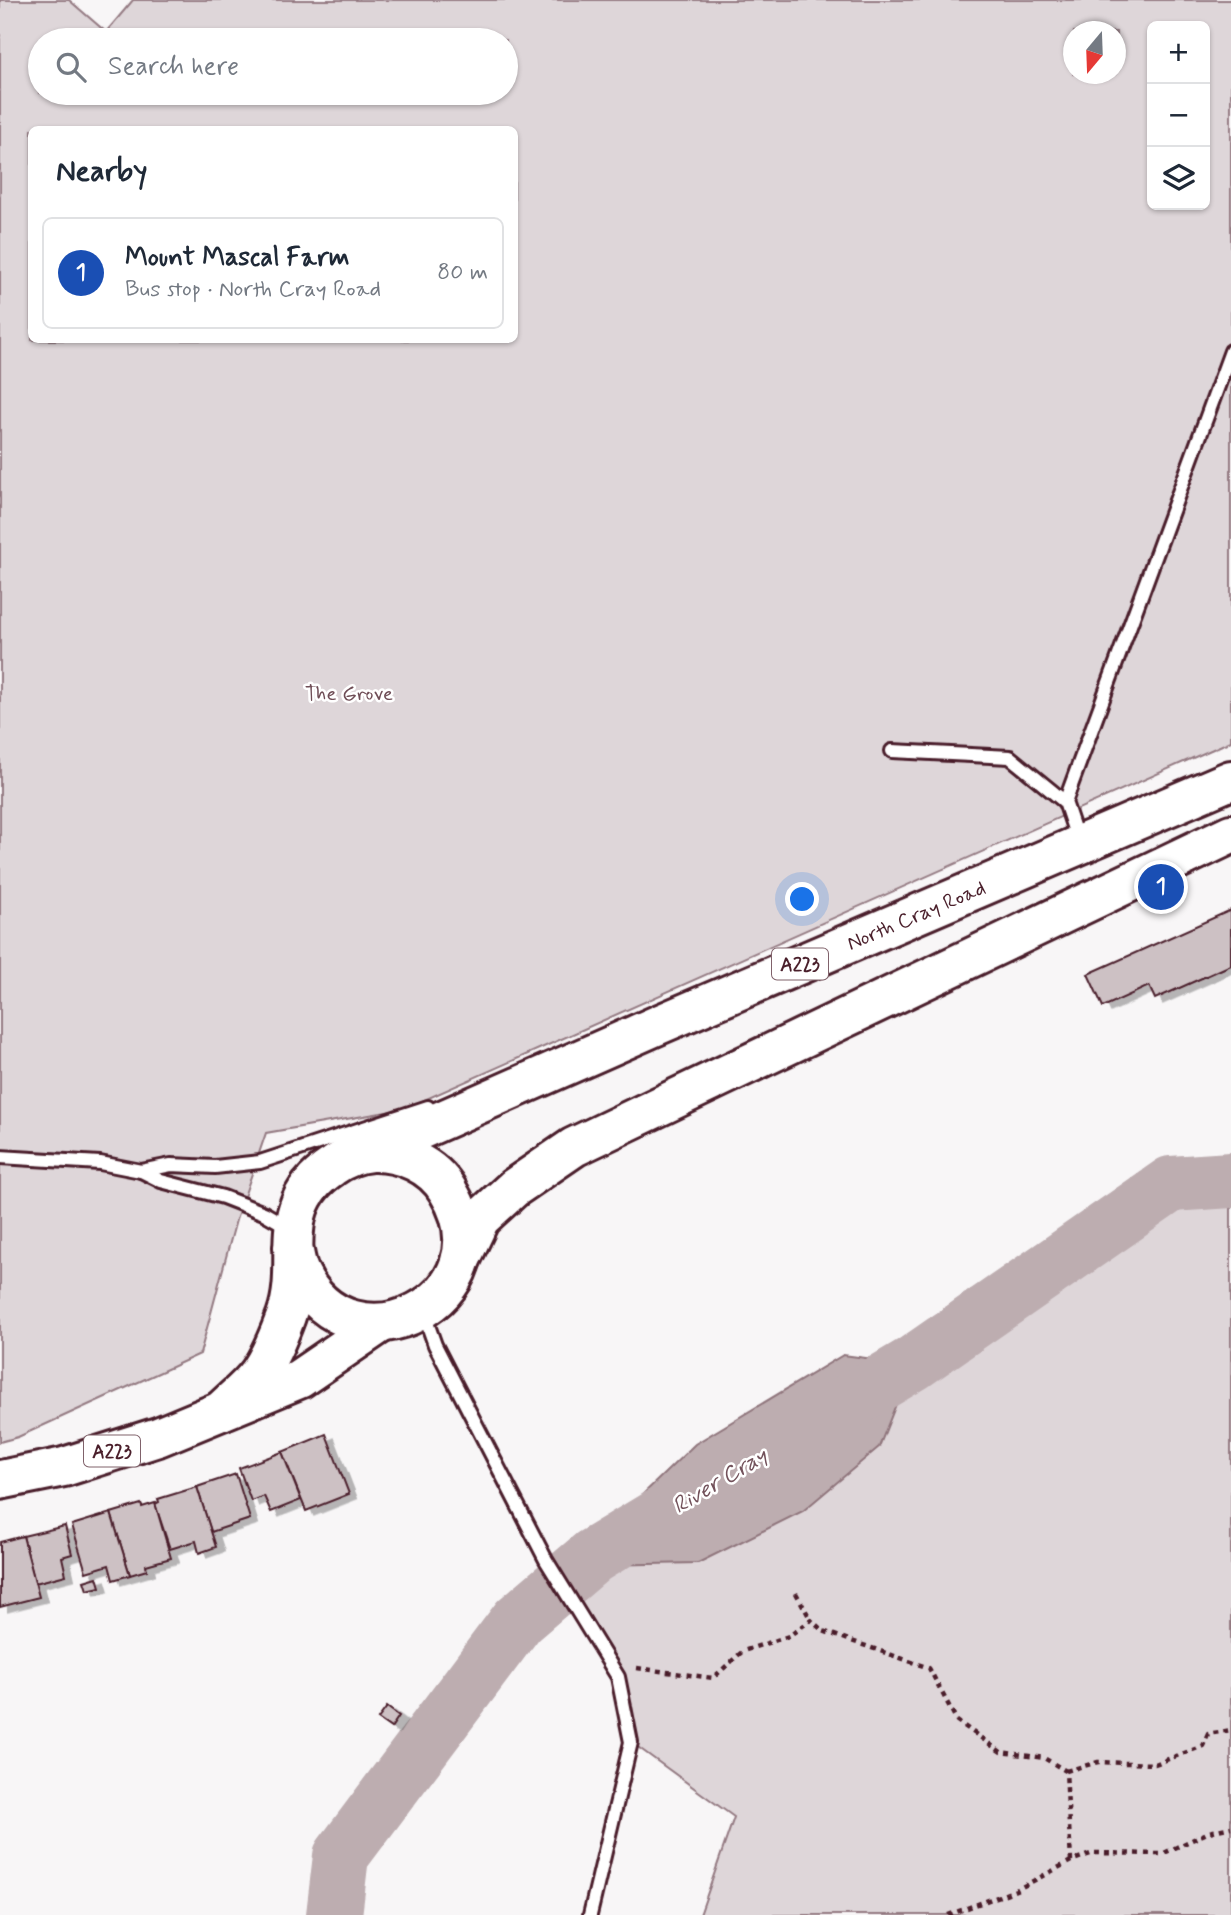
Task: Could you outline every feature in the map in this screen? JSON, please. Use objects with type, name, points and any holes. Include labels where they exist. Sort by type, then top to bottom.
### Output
[{"type":"main road","name":"North Cray Road","points":[[370,1152],[1231,780]]},
{"type":"main road","name":"A223","points":[[293,1239],[299,1272],[313,1293],[332,1310],[356,1320],[381,1323],[402,1320],[422,1311],[439,1297],[453,1280],[480,1219],[514,1188],[574,1147],[1231,834]]},
{"type":"main road","name":"A223","points":[[221,1411],[258,1374],[278,1335],[294,1288],[294,1220],[300,1202],[321,1174],[344,1159],[370,1152],[397,1154],[422,1165],[443,1182],[457,1206],[463,1232],[461,1259]]},
{"type":"main road","name":"A223","points":[[0,1480],[64,1467],[158,1437],[299,1379],[381,1323]]},
{"type":"lane","points":[[1065,802],[1231,351]]},
{"type":"lane","points":[[892,751],[1010,757],[1065,802],[1080,845]]},
{"type":"lane","points":[[461,1097],[542,1076]]},
{"type":"lane","points":[[141,1171],[172,1165],[215,1167],[260,1161],[435,1105]]},
{"type":"lane","points":[[0,1157],[100,1163],[141,1171],[160,1181],[233,1201],[264,1213],[293,1239]]},
{"type":"lane","points":[[422,1311],[435,1345],[549,1564],[618,1677],[631,1742],[590,1915]]},
{"type":"path","points":[[796,1593],[811,1620],[823,1631],[929,1668],[957,1721],[1002,1752],[1044,1758],[1066,1771],[1098,1762],[1155,1764],[1203,1746],[1208,1734],[1231,1730]]},
{"type":"path","points":[[618,1677],[639,1667],[713,1678],[743,1651],[789,1636],[811,1620]]},
{"type":"path","points":[[1066,1771],[1071,1861]]},
{"type":"path","points":[[948,1915],[1016,1890],[1071,1861],[1093,1853],[1162,1854],[1209,1832],[1231,1827]]},
{"type":"green space","name":"The Grove","points":[[0,0],[69,0],[101,28],[28,28],[28,105],[518,105],[518,28],[109,28],[133,0],[1231,0],[1231,741],[404,1109],[266,1133],[236,1220],[200,1354],[18,1437],[0,1442]]},
{"type":"green space","points":[[1231,1180],[1231,1915],[700,1915],[734,1817],[631,1742],[618,1677],[559,1582],[593,1556],[912,1364],[1171,1184]]},
{"type":"water","points":[[843,1355],[912,1364],[879,1447],[803,1511],[698,1563],[600,1565],[587,1548],[695,1444]]},
{"type":"building","points":[[1231,910],[1231,965],[1155,999],[1149,986],[1103,1007],[1088,974]]},
{"type":"building","points":[[326,1434],[349,1494],[306,1511],[282,1452]]},
{"type":"building","points":[[282,1452],[301,1500],[271,1512],[264,1496],[251,1501],[239,1468]]},
{"type":"building","points":[[236,1474],[250,1519],[211,1532],[197,1487]]},
{"type":"building","points":[[197,1487],[216,1547],[199,1553],[196,1541],[170,1549],[155,1504],[159,1502],[158,1499]]},
{"type":"building","points":[[155,1503],[171,1558],[146,1565],[147,1570],[130,1575],[111,1513],[141,1504],[142,1507]]},
{"type":"building","points":[[111,1513],[130,1575],[113,1580],[109,1565],[86,1572],[72,1525]]},
{"type":"building","points":[[65,1526],[72,1554],[62,1557],[66,1575],[35,1583],[23,1536]]},
{"type":"building","points":[[23,1536],[39,1597],[0,1607],[0,1542]]},
{"type":"building","points":[[97,1577],[100,1587],[87,1590],[84,1581]]},
{"type":"building","points":[[387,1707],[399,1716],[391,1728],[378,1719]]},
{"type":"waterway","name":"River Cray","points":[[845,1404],[912,1364],[1171,1184],[1231,1180]]},
{"type":"waterway","name":"River Cray","points":[[334,1915],[341,1856],[518,1620],[593,1556],[659,1516]]},
{"type":"place","name":"Mount Mascal Farm","points":[[1161,887]]}]
